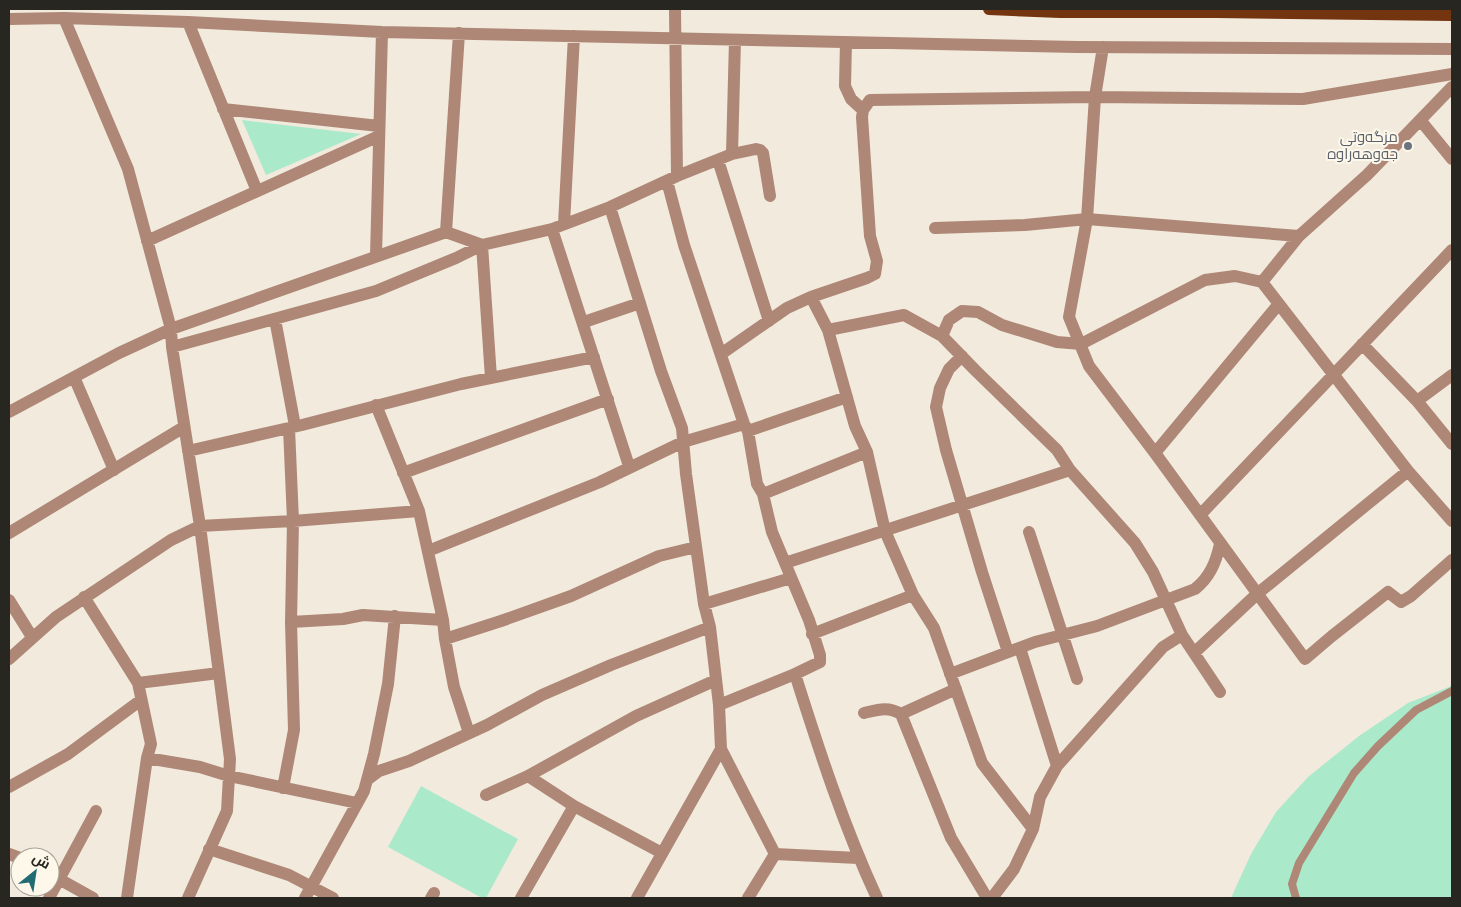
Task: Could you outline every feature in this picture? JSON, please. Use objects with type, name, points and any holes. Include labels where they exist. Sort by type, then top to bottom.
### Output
[{"type":"main road","points":[[989,9],[1452,15]]},
{"type":"street","points":[[675,9],[676,38],[672,178],[684,245],[746,427],[757,484],[763,494],[772,532],[786,563],[820,655],[820,662],[719,705]]},
{"type":"street","points":[[9,19],[64,18],[382,32],[735,40],[1103,47],[1452,49]]},
{"type":"street","points":[[64,18],[128,169],[171,329],[172,347],[200,526],[230,759],[227,811],[188,898]]},
{"type":"street","points":[[188,22],[257,191]]},
{"type":"street","points":[[376,256],[382,32]]},
{"type":"street","points":[[446,232],[459,33]]},
{"type":"street","points":[[574,36],[558,226],[594,357],[629,466]]},
{"type":"street","points":[[732,154],[735,40]]},
{"type":"street","points":[[846,42],[846,86],[850,99],[863,110]]},
{"type":"street","points":[[1103,47],[1095,97],[1087,219],[1069,317],[1089,366],[1305,659],[1388,592],[1401,602],[1411,596],[1452,560]]},
{"type":"street","points":[[721,354],[788,308],[875,274],[877,261],[870,236],[863,110],[870,100],[1095,97],[1303,99],[1452,74]]},
{"type":"street","points":[[1262,282],[1299,236],[1367,175],[1452,87]]},
{"type":"street","points":[[223,109],[379,131]]},
{"type":"street","points":[[1421,121],[1452,159]]},
{"type":"street","points":[[147,241],[257,191],[379,131]]},
{"type":"street","points":[[172,347],[376,291],[456,258],[482,245],[558,226],[610,207],[672,178],[732,154],[756,150],[760,150],[763,153],[770,196]]},
{"type":"street","points":[[718,160],[769,321]]},
{"type":"street","points":[[610,207],[661,372],[682,428],[704,604],[710,626],[719,705],[721,749],[775,854]]},
{"type":"street","points":[[935,228],[1025,225],[1087,219],[1299,236]]},
{"type":"street","points":[[9,412],[119,353],[171,329],[376,256],[446,232],[482,245]]},
{"type":"street","points":[[482,245],[492,378]]},
{"type":"street","points":[[1200,515],[1452,250]]},
{"type":"street","points":[[942,336],[949,320],[962,311],[978,312],[1002,325],[1057,342],[1081,344],[1205,280],[1235,276],[1262,282],[1408,471],[1452,521]]},
{"type":"street","points":[[811,298],[828,330],[855,426],[867,452],[885,531],[913,595],[934,628],[982,763],[1033,829]]},
{"type":"street","points":[[584,322],[640,303]]},
{"type":"street","points":[[1155,453],[1278,305]]},
{"type":"street","points":[[828,330],[904,315],[942,336],[1057,450],[1070,470],[1135,543],[1153,572],[1182,635],[1220,692]]},
{"type":"street","points":[[275,319],[292,427],[291,622],[294,730],[283,788]]},
{"type":"street","points":[[1362,344],[1417,401],[1452,444]]},
{"type":"street","points":[[962,356],[949,369],[940,388],[936,407],[946,450],[982,572],[1014,650],[1057,766]]},
{"type":"street","points":[[188,451],[492,378],[594,357]]},
{"type":"street","points":[[1417,401],[1452,375]]},
{"type":"street","points":[[74,377],[114,470]]},
{"type":"street","points":[[428,551],[600,482],[629,466],[683,442],[746,427],[847,397]]},
{"type":"street","points":[[403,473],[608,399]]},
{"type":"street","points":[[376,405],[419,511],[443,620],[444,639],[454,687],[469,733]]},
{"type":"street","points":[[9,533],[184,427]]},
{"type":"street","points":[[763,494],[867,452]]},
{"type":"street","points":[[786,563],[1070,470]]},
{"type":"street","points":[[1194,653],[1258,594],[1408,471]]},
{"type":"street","points":[[9,659],[56,616],[171,540],[200,526],[419,511]]},
{"type":"street","points":[[1029,532],[1077,679]]},
{"type":"street","points":[[950,674],[1014,650],[1097,626],[1195,589],[1206,580],[1212,570],[1220,544]]},
{"type":"street","points":[[444,639],[502,621],[571,596],[659,556],[696,547]]},
{"type":"street","points":[[704,604],[791,578]]},
{"type":"street","points":[[812,634],[913,595]]},
{"type":"street","points":[[84,598],[138,683],[151,744],[147,758],[127,898]]},
{"type":"street","points":[[9,600],[32,637]]},
{"type":"street","points":[[291,622],[343,619],[363,615],[443,620]]},
{"type":"street","points":[[305,898],[313,887],[364,791],[374,754],[388,684],[395,616]]},
{"type":"street","points":[[367,780],[379,771],[409,761],[487,725],[542,695],[611,665],[710,626]]},
{"type":"street","points":[[992,898],[1014,869],[1033,829],[1040,797],[1057,766],[1163,648],[1182,635]]},
{"type":"street","points":[[138,683],[219,673]]},
{"type":"street","points":[[795,674],[810,723],[858,858],[877,898]]},
{"type":"street","points":[[486,795],[528,776],[636,716],[716,680]]},
{"type":"street","points":[[901,714],[956,689]]},
{"type":"street","points":[[9,786],[68,754],[141,700]]},
{"type":"street","points":[[864,713],[887,708],[901,714],[951,838],[987,898]]},
{"type":"street","points":[[637,898],[721,749]]},
{"type":"street","points":[[147,758],[200,767],[229,776],[356,803]]},
{"type":"street","points":[[528,776],[574,806],[662,853]]},
{"type":"street","points":[[521,898],[574,806]]},
{"type":"street","points":[[60,868],[96,811]]},
{"type":"street","points":[[209,849],[289,875],[333,898]]},
{"type":"street","points":[[775,854],[858,858]]},
{"type":"street","points":[[748,898],[775,854]]},
{"type":"street","points":[[60,879],[93,898]]},
{"type":"lane","points":[[1296,898],[1292,884],[1299,863],[1354,773],[1378,746],[1416,710],[1452,692]]},
{"type":"green space","points":[[242,120],[361,134],[266,175]]},
{"type":"green space","points":[[1452,684],[1452,898],[1231,898],[1251,854],[1276,812],[1308,777],[1359,736],[1408,703],[1449,687]]},
{"type":"green space","points":[[421,786],[518,839],[486,898],[482,898],[388,847]]},
{"type":"place","name":"مزگه‌وتی جه‌وهه‌راوه","points":[[1408,146]]}]
